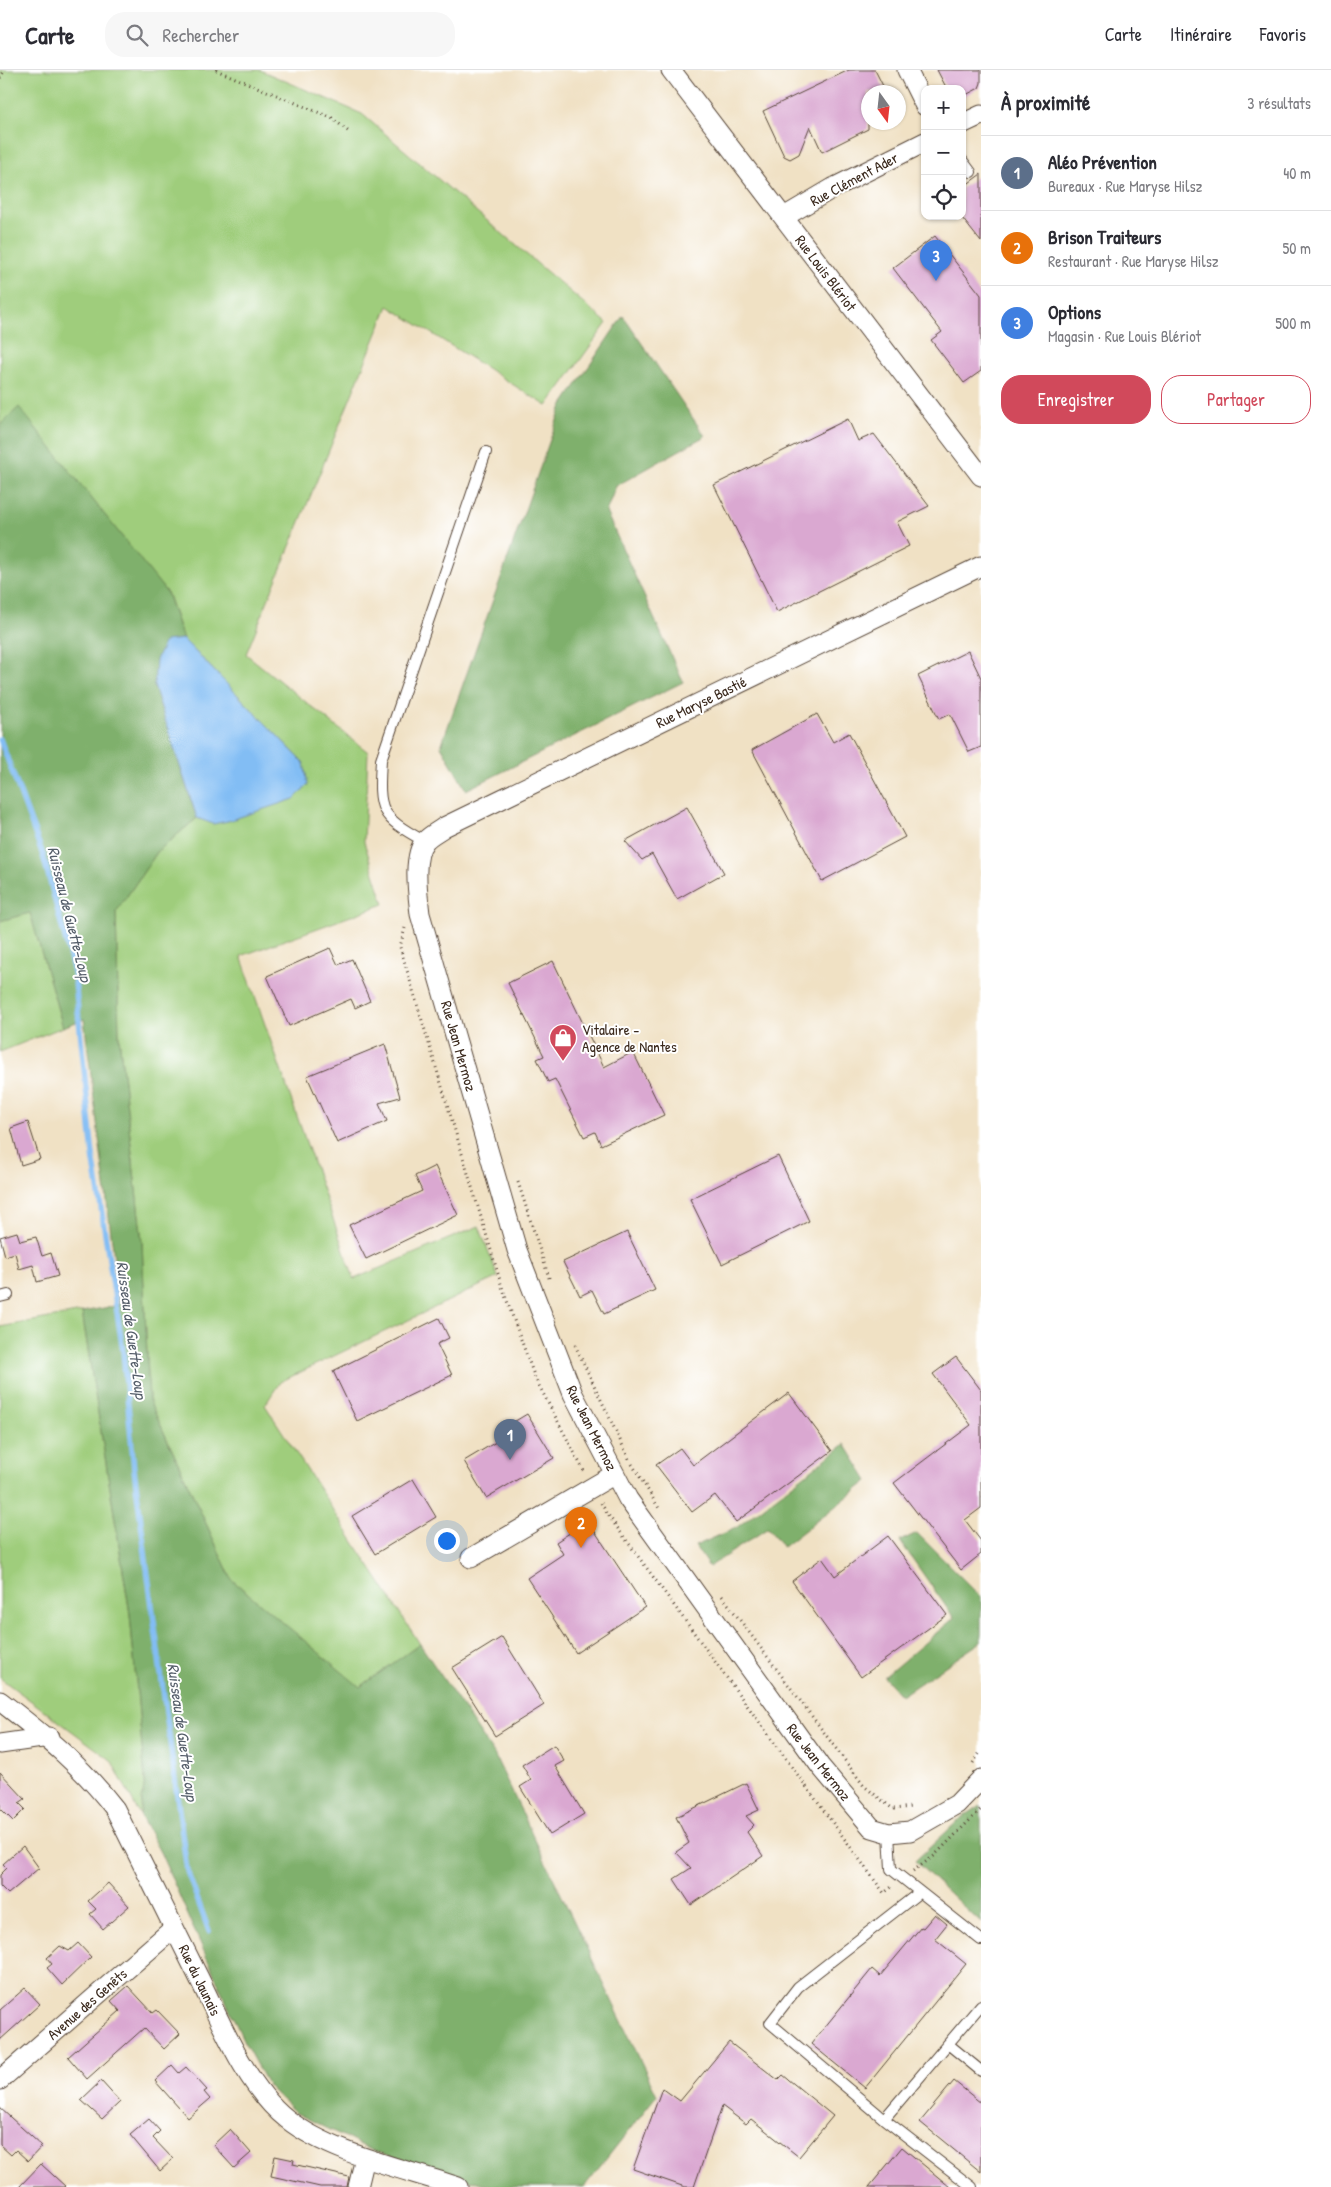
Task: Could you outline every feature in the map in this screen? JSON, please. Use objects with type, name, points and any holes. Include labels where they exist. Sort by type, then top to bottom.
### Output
[{"type":"street","name":"Rue Louis Blériot","points":[[671,70],[981,476]]},
{"type":"street","points":[[907,70],[921,98]]},
{"type":"street","points":[[966,122],[981,115]]},
{"type":"street","name":"Rue Clément Ader","points":[[784,217],[833,188],[921,144]]},
{"type":"street","name":"Rue Maryse Bastié","points":[[424,841],[444,827],[485,806],[981,566]]},
{"type":"street","name":"Rue Jean Mermoz","points":[[424,841],[418,860],[417,889],[420,914],[517,1250],[573,1394],[628,1499],[690,1588],[820,1766],[872,1828],[889,1833]]},
{"type":"street","points":[[471,1558],[615,1474]]},
{"type":"street","name":"Rue du Jaunais","points":[[0,1701],[49,1737],[92,1778],[116,1808],[228,2036],[270,2103],[287,2120],[323,2140],[365,2158],[458,2187]]},
{"type":"street","points":[[0,1744],[49,1737]]},
{"type":"street","points":[[889,1833],[910,1831],[957,1804],[975,1773]]},
{"type":"street","name":"Avenue des Genêts","points":[[0,2080],[174,1928]]},
{"type":"street","points":[[358,2187],[365,2158]]},
{"type":"lane","points":[[966,165],[971,172]]},
{"type":"lane","points":[[424,841],[399,827],[387,817],[379,791],[381,760],[486,452]]},
{"type":"lane","points":[[889,1833],[891,1869],[981,1940]]},
{"type":"lane","points":[[920,1892],[798,1987],[770,2023],[884,2119],[972,2187]]},
{"type":"lane","points":[[884,2119],[981,2005]]},
{"type":"lane","points":[[948,2044],[981,2071]]},
{"type":"path","points":[[0,78],[5,70]]},
{"type":"path","points":[[216,70],[332,118],[349,132]]},
{"type":"path","points":[[517,1176],[536,1243],[554,1289]]},
{"type":"path","points":[[571,1336],[632,1464],[661,1512]]},
{"type":"path","points":[[718,1590],[864,1786],[893,1810],[906,1809],[919,1804]]},
{"type":"path","points":[[975,1773],[981,1751]]},
{"type":"green space","points":[[0,70],[260,70],[362,114],[607,323],[547,406],[388,306],[246,654],[368,752],[364,842],[384,904],[241,956],[354,1279],[479,1226],[498,1277],[280,1382],[265,1405],[420,1644],[360,1688],[232,1580],[149,1400],[142,1243],[119,1037],[116,912],[158,851],[197,818],[213,823],[304,763],[183,639],[167,592],[0,425]]},
{"type":"green space","points":[[623,316],[705,436],[616,486],[606,512],[683,682],[466,790],[441,746],[562,406]]},
{"type":"green space","points":[[19,407],[167,593],[183,639],[165,642],[154,686],[197,818],[158,851],[116,912],[119,1037],[142,1243],[149,1400],[232,1580],[360,1687],[420,1644],[494,1754],[657,2095],[584,2187],[494,2187],[373,2151],[296,2113],[268,2086],[244,2042],[161,1854],[140,1815],[145,1780],[130,1614],[82,1312],[120,1305],[84,1019],[63,1027],[30,913],[0,921],[0,425]]},
{"type":"green space","points":[[30,912],[63,1027],[0,1052],[0,921]]},
{"type":"green space","points":[[82,1312],[130,1614],[145,1780],[140,1815],[111,1760],[0,1678],[0,1327]]},
{"type":"green space","points":[[845,1444],[868,1481],[783,1547],[768,1528],[709,1567],[695,1546],[736,1528]]},
{"type":"green space","points":[[917,1533],[981,1597],[981,1642],[901,1696],[884,1677],[954,1618],[900,1541]]},
{"type":"green space","points":[[981,1805],[981,1923],[915,1861],[960,1819]]},
{"type":"water","points":[[183,639],[304,763],[308,785],[294,799],[228,821],[213,824],[197,818],[154,686],[156,660],[165,641]]},
{"type":"building","points":[[849,70],[875,70],[882,85],[861,85],[861,130],[866,130],[822,152],[810,126],[799,154],[790,159],[784,156],[763,111]]},
{"type":"building","points":[[937,70],[981,70],[979,88],[966,95],[966,85],[945,85]]},
{"type":"building","points":[[981,174],[981,242],[964,220],[966,220],[966,185]]},
{"type":"building","points":[[935,236],[981,295],[981,371],[964,383],[931,340],[942,332],[893,268]]},
{"type":"building","points":[[848,419],[858,441],[874,434],[929,506],[897,522],[909,546],[777,612],[714,485]]},
{"type":"building","points":[[968,651],[981,678],[981,747],[969,752],[950,714],[939,719],[918,676]]},
{"type":"building","points":[[817,714],[833,742],[849,733],[905,837],[822,881],[752,750]]},
{"type":"building","points":[[687,807],[724,873],[677,899],[652,854],[642,860],[625,841]]},
{"type":"building","points":[[330,948],[338,965],[352,959],[370,1001],[355,1008],[351,999],[289,1026],[267,976]]},
{"type":"building","points":[[553,961],[604,1067],[633,1052],[664,1115],[601,1145],[595,1132],[584,1137],[555,1079],[548,1082],[537,1059],[544,1056],[508,983]]},
{"type":"building","points":[[385,1044],[400,1097],[379,1103],[387,1121],[337,1143],[307,1076]]},
{"type":"building","points":[[28,1122],[40,1159],[21,1165],[11,1128]]},
{"type":"building","points":[[778,1156],[809,1221],[722,1264],[690,1199]]},
{"type":"building","points":[[435,1166],[458,1215],[366,1259],[349,1225],[422,1191],[415,1176]]},
{"type":"building","points":[[17,1232],[20,1241],[36,1237],[42,1256],[51,1253],[58,1276],[37,1282],[33,1265],[19,1269],[15,1253],[5,1256],[0,1237]]},
{"type":"building","points":[[627,1232],[655,1290],[604,1314],[592,1290],[580,1296],[563,1262]]},
{"type":"building","points":[[439,1318],[449,1338],[437,1344],[452,1375],[357,1421],[333,1371]]},
{"type":"building","points":[[956,1357],[981,1390],[981,1508],[965,1520],[981,1541],[981,1554],[961,1570],[894,1483],[971,1425],[933,1374]]},
{"type":"building","points":[[789,1393],[832,1451],[736,1522],[715,1495],[692,1512],[656,1465],[680,1448],[693,1465]]},
{"type":"building","points":[[527,1414],[554,1458],[486,1498],[464,1461],[516,1430],[512,1423]]},
{"type":"building","points":[[413,1479],[436,1517],[375,1554],[352,1516]]},
{"type":"building","points":[[588,1521],[645,1607],[576,1653],[527,1578],[563,1554],[556,1542]]},
{"type":"building","points":[[888,1536],[947,1615],[861,1677],[792,1581],[822,1558],[835,1576]]},
{"type":"building","points":[[502,1637],[544,1705],[495,1736],[452,1668]]},
{"type":"building","points":[[554,1745],[564,1761],[555,1766],[584,1814],[550,1835],[520,1787],[531,1780],[522,1765]]},
{"type":"building","points":[[0,1772],[25,1799],[19,1803],[25,1809],[13,1821],[0,1808]]},
{"type":"building","points":[[746,1783],[759,1810],[746,1816],[754,1825],[747,1832],[763,1856],[691,1905],[674,1879],[691,1868],[676,1852],[689,1843],[676,1817]]},
{"type":"building","points":[[23,1846],[39,1868],[8,1894],[0,1886],[0,1875],[7,1868],[3,1864]]},
{"type":"building","points":[[108,1883],[129,1906],[103,1929],[90,1914],[96,1909],[88,1901]]},
{"type":"building","points":[[935,1914],[947,1924],[935,1939],[966,1964],[865,2088],[811,2044],[872,1969],[880,1976],[921,1927],[923,1928]]},
{"type":"building","points":[[78,1943],[91,1957],[62,1985],[47,1968],[52,1964],[47,1958],[60,1946],[69,1951]]},
{"type":"building","points":[[128,1986],[153,2013],[157,2010],[180,2034],[164,2049],[144,2028],[87,2079],[68,2057],[120,2011],[111,2001]]},
{"type":"building","points":[[25,1988],[40,2004],[0,2040],[0,2010]]},
{"type":"building","points":[[729,2042],[778,2080],[783,2075],[833,2116],[799,2157],[751,2119],[746,2124],[722,2106],[694,2187],[685,2187],[633,2169],[662,2088],[680,2101]]},
{"type":"building","points":[[172,2065],[179,2073],[186,2067],[207,2090],[204,2092],[210,2099],[188,2118],[155,2081]]},
{"type":"building","points":[[101,2081],[120,2102],[102,2119],[81,2100]]},
{"type":"building","points":[[954,2081],[981,2103],[981,2172],[920,2122]]},
{"type":"building","points":[[0,2108],[42,2146],[28,2161],[16,2150],[11,2155],[0,2145]]},
{"type":"building","points":[[149,2119],[160,2131],[153,2138],[173,2159],[160,2171],[130,2135]]},
{"type":"building","points":[[230,2129],[251,2153],[234,2168],[213,2145]]},
{"type":"building","points":[[902,2147],[950,2187],[869,2187]]},
{"type":"building","points":[[275,2156],[294,2160],[293,2164],[349,2177],[347,2187],[320,2187],[271,2176]]},
{"type":"building","points":[[41,2164],[66,2187],[19,2187]]},
{"type":"waterway","name":"Ruisseau de Guette-Loup","points":[[0,739],[43,855],[74,972],[93,1155],[123,1351],[134,1469],[187,1871],[209,1931]]},
{"type":"place","name":"Options","points":[[936,281]]},
{"type":"place","name":"Vitalaire - Agence de Nantes","points":[[563,1062]]},
{"type":"place","name":"Aléo Prévention","points":[[510,1460]]},
{"type":"place","name":"Brison Traiteurs","points":[[581,1548]]}]
